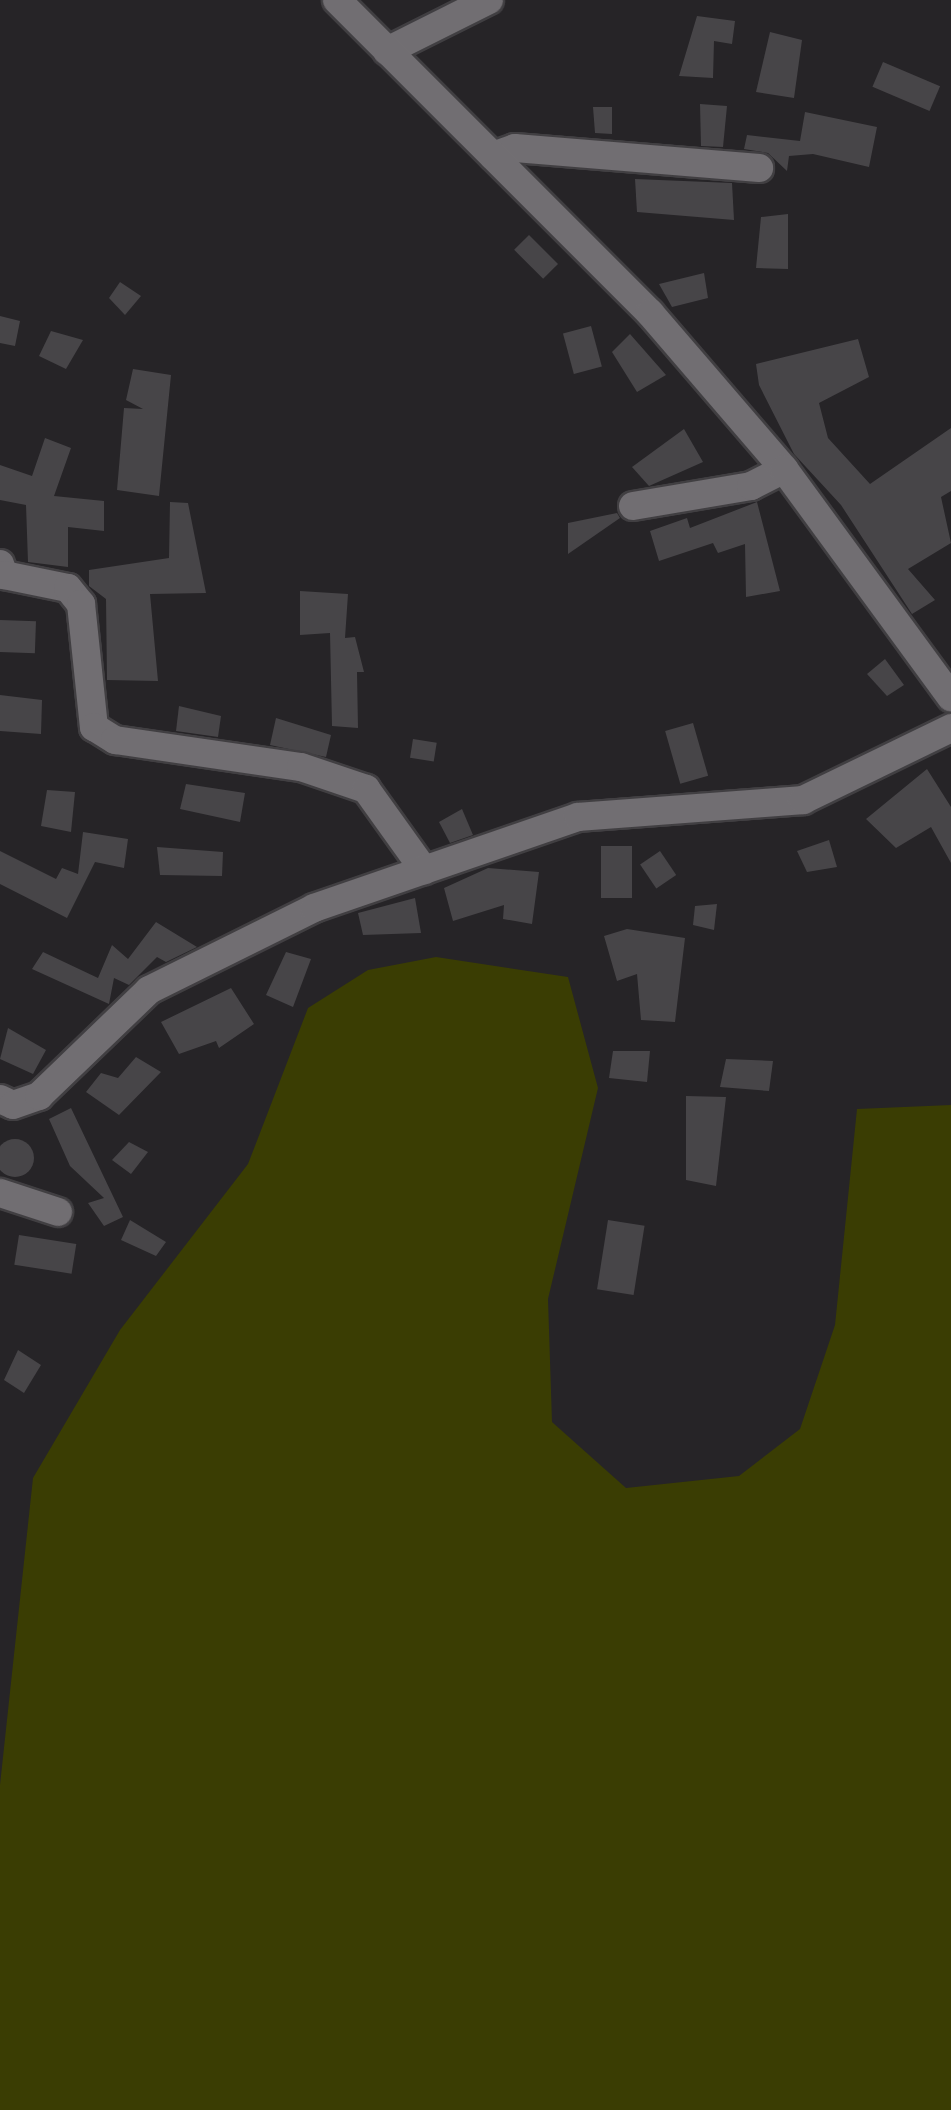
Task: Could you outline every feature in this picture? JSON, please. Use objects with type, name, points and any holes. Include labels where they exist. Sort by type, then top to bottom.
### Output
[{"type":"street","points":[[336,0],[650,314],[784,469],[951,697]]},
{"type":"street","points":[[387,51],[489,0]]},
{"type":"street","points":[[493,156],[515,148],[759,168]]},
{"type":"street","points":[[633,506],[751,486],[784,469]]},
{"type":"street","points":[[0,564],[4,575],[68,588],[81,604],[94,727],[115,740],[300,767],[366,789],[424,870]]},
{"type":"street","points":[[0,1100],[13,1106],[39,1096],[150,990],[314,908],[578,818],[804,800],[951,728]]},
{"type":"street","points":[[0,1192],[58,1212]]},
{"type":"shaded area","points":[[436,957],[568,977],[598,1088],[548,1299],[552,1422],[626,1488],[739,1476],[800,1429],[835,1325],[857,1109],[951,1105],[951,2110],[0,2110],[0,1785],[33,1478],[120,1330],[248,1164],[308,1008],[368,970]]},
{"type":"building","points":[[697,16],[735,21],[732,44],[714,41],[713,78],[679,76]]},
{"type":"building","points":[[770,32],[802,40],[794,98],[756,92]]},
{"type":"building","points":[[883,62],[940,86],[930,111],[872,87]]},
{"type":"building","points":[[700,104],[727,106],[723,147],[701,146]]},
{"type":"building","points":[[593,107],[612,107],[612,134],[595,133]]},
{"type":"building","points":[[805,112],[877,127],[869,167],[813,154],[789,156],[787,171],[768,153],[744,149],[747,135],[800,141]]},
{"type":"building","points":[[635,179],[732,183],[734,220],[637,212]]},
{"type":"building","points":[[788,214],[788,269],[756,268],[761,217]]},
{"type":"building","points":[[529,235],[558,264],[543,279],[514,250]]},
{"type":"building","points":[[704,273],[708,298],[672,307],[659,284]]},
{"type":"building","points":[[120,282],[141,296],[125,315],[109,298]]},
{"type":"building","points":[[0,316],[20,321],[15,346],[0,343]]},
{"type":"building","points":[[591,326],[602,367],[574,374],[563,334]]},
{"type":"building","points":[[51,331],[83,340],[66,369],[39,356]]},
{"type":"building","points":[[630,334],[666,375],[637,392],[612,352]]},
{"type":"building","points":[[858,339],[869,377],[819,403],[828,438],[870,484],[951,428],[951,491],[941,497],[951,543],[908,569],[935,600],[912,614],[841,505],[794,454],[759,385],[756,364]]},
{"type":"building","points":[[133,369],[171,375],[159,496],[117,490],[124,408],[143,409],[126,400]]},
{"type":"building","points":[[684,429],[703,462],[649,486],[632,467]]},
{"type":"building","points":[[45,438],[71,448],[54,496],[104,501],[104,531],[68,527],[68,567],[28,562],[26,505],[0,500],[0,465],[32,476]]},
{"type":"building","points":[[170,502],[188,503],[206,593],[150,594],[158,681],[107,680],[106,599],[89,586],[89,570],[169,558]]},
{"type":"building","points":[[757,502],[780,591],[746,597],[745,544],[718,553],[713,543],[659,561],[650,531],[687,518],[690,528]]},
{"type":"building","points":[[617,513],[620,518],[568,554],[568,523]]},
{"type":"building","points":[[300,591],[348,594],[345,638],[355,637],[364,672],[357,672],[358,728],[332,726],[330,633],[300,635]]},
{"type":"building","points":[[0,620],[36,621],[35,653],[0,652]]},
{"type":"building","points":[[885,659],[904,685],[887,696],[867,674]]},
{"type":"building","points":[[0,695],[42,700],[41,734],[0,731]]},
{"type":"building","points":[[179,706],[221,716],[218,737],[176,731]]},
{"type":"building","points":[[276,718],[331,735],[326,757],[270,745]]},
{"type":"building","points":[[693,723],[708,776],[680,784],[665,731]]},
{"type":"building","points":[[413,739],[437,743],[434,762],[410,758]]},
{"type":"building","points":[[927,769],[951,807],[951,863],[931,827],[896,848],[866,819]]},
{"type":"building","points":[[186,784],[245,793],[240,822],[180,809]]},
{"type":"building","points":[[47,790],[75,792],[71,832],[41,826]]},
{"type":"building","points":[[462,809],[473,835],[450,843],[439,822]]},
{"type":"building","points":[[83,832],[128,839],[124,868],[95,862],[67,918],[0,884],[0,851],[56,879],[62,868],[78,874]]},
{"type":"building","points":[[829,840],[837,867],[807,872],[797,851]]},
{"type":"building","points":[[601,846],[632,846],[632,898],[601,898]]},
{"type":"building","points":[[157,847],[223,852],[222,876],[160,875]]},
{"type":"building","points":[[660,851],[676,875],[656,888],[640,864]]},
{"type":"building","points":[[488,868],[539,872],[532,924],[503,919],[504,905],[453,921],[444,888]]},
{"type":"building","points":[[415,898],[421,933],[363,935],[358,913]]},
{"type":"building","points":[[717,904],[714,930],[693,925],[695,906]]},
{"type":"building","points":[[156,922],[197,947],[166,962],[157,957],[129,985],[114,978],[109,1004],[32,969],[43,952],[98,978],[112,945],[128,959]]},
{"type":"building","points":[[627,929],[685,938],[675,1022],[641,1020],[637,974],[617,981],[604,936]]},
{"type":"building","points":[[286,952],[311,959],[293,1007],[266,995]]},
{"type":"building","points":[[231,988],[254,1024],[219,1048],[216,1041],[179,1054],[161,1022]]},
{"type":"building","points":[[8,1028],[46,1050],[33,1074],[0,1059]]},
{"type":"building","points":[[613,1051],[650,1051],[647,1082],[609,1078]]},
{"type":"building","points":[[136,1057],[161,1072],[119,1115],[86,1092],[101,1073],[118,1078]]},
{"type":"building","points":[[726,1059],[773,1061],[769,1091],[720,1087]]},
{"type":"building","points":[[686,1096],[726,1097],[716,1186],[686,1180]]},
{"type":"building","points":[[71,1108],[123,1217],[104,1226],[88,1203],[104,1198],[70,1166],[49,1119]]},
{"type":"building","points":[[15,1139],[28,1145],[34,1158],[28,1171],[15,1177],[2,1171],[-4,1158],[2,1145]]},
{"type":"building","points":[[129,1142],[148,1152],[131,1174],[112,1160]]},
{"type":"building","points":[[130,1220],[166,1242],[156,1256],[121,1240]]},
{"type":"building","points":[[608,1220],[645,1226],[634,1295],[597,1289]]},
{"type":"building","points":[[19,1235],[76,1244],[72,1274],[14,1265]]},
{"type":"building","points":[[18,1350],[41,1365],[24,1393],[4,1380]]}]
